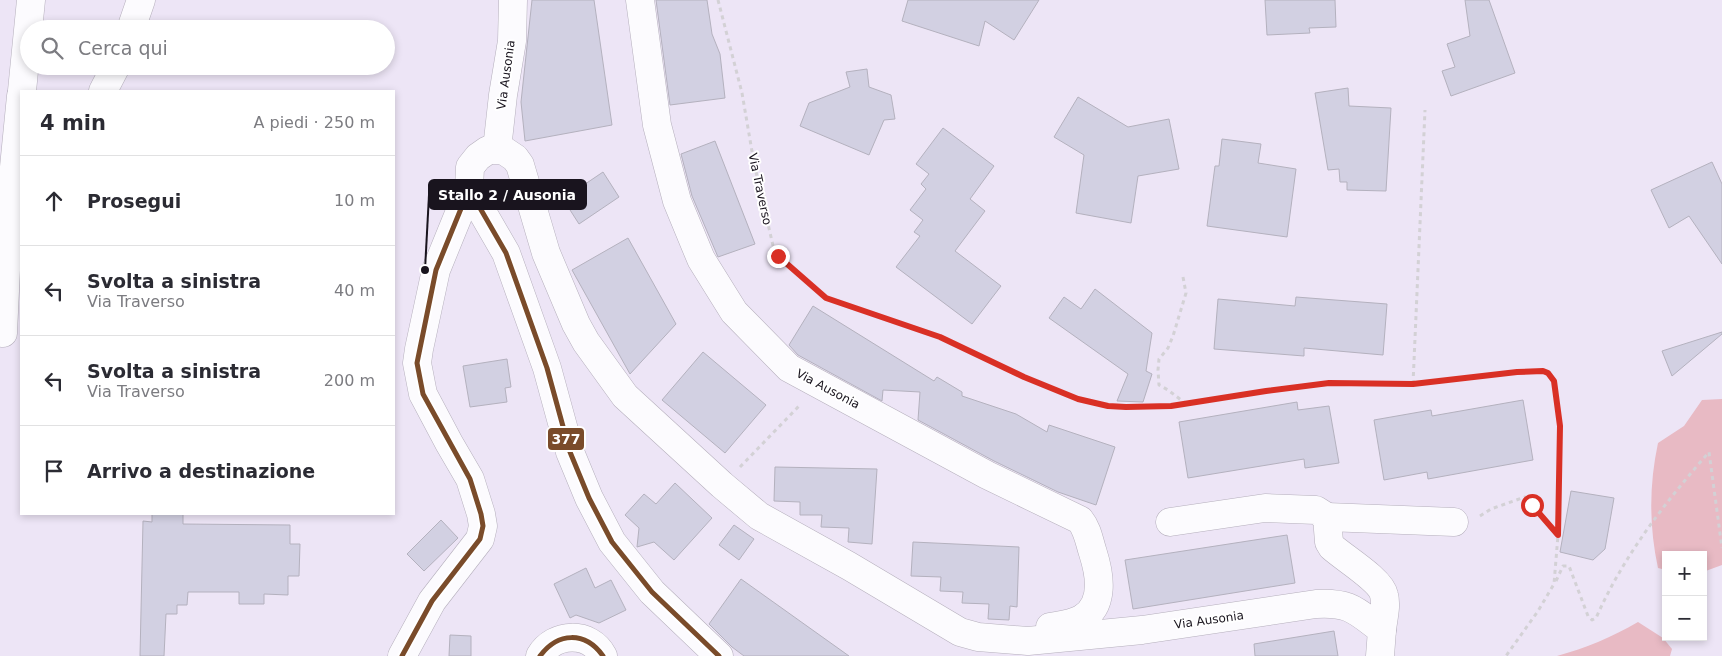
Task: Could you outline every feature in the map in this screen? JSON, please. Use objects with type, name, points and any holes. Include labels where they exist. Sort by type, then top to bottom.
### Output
[{"type":"street","points":[[29,20],[31,0]]},
{"type":"street","points":[[135,20],[142,0]]},
{"type":"street","name":"Via Ausonia","points":[[513,0],[512,41],[497,149],[511,154],[520,165],[546,253],[576,324],[586,342],[625,396],[722,486],[759,516],[849,566],[960,632],[1023,649],[1330,603],[1352,608],[1381,643]]},
{"type":"street","name":"Via Ausonia","points":[[640,0],[658,125],[677,201],[705,267],[734,312],[789,368],[987,475],[1080,520],[1087,532],[1099,577],[1099,589],[1094,606],[1091,612],[1080,620],[1038,631],[1023,649]]},
{"type":"street","points":[[22,90],[24,75]]},
{"type":"street","points":[[104,90],[111,75]]},
{"type":"street","points":[[3,333],[15,219],[20,116]]},
{"type":"street","points":[[402,656],[432,601],[480,539],[483,526],[470,479],[423,394],[417,363],[436,270],[469,189],[469,174],[474,161],[488,150],[497,149]]},
{"type":"street","points":[[469,189],[506,253],[547,368],[570,452],[589,498],[612,542],[652,592],[719,656]]},
{"type":"street","points":[[1170,522],[1265,508],[1316,510],[1326,517],[1454,522]]},
{"type":"street","name":"Via Ausonia","points":[[1326,517],[1329,542],[1332,546],[1380,585],[1385,601],[1381,643]]},
{"type":"street","points":[[540,656],[546,648],[564,638],[591,642],[598,647],[603,656]]},
{"type":"path","name":"Via Traverso","points":[[718,0],[742,93],[754,163],[774,250],[778,256],[820,293],[833,301],[940,337],[1024,377],[1078,399],[1126,407],[1171,406],[1329,383],[1413,384],[1517,372],[1543,371],[1548,373],[1554,381],[1560,426],[1558,535],[1554,584],[1538,611],[1506,656]]},
{"type":"path","points":[[1413,384],[1425,110]]},
{"type":"path","points":[[1183,277],[1186,293],[1173,336],[1168,348],[1159,359],[1158,370],[1159,385],[1186,404]]},
{"type":"path","points":[[722,486],[799,406],[787,390],[789,368]]},
{"type":"path","points":[[1554,584],[1563,566],[1570,566],[1588,616],[1592,620],[1596,618],[1632,550],[1665,503],[1708,452],[1722,548]]},
{"type":"path","points":[[1454,522],[1478,518],[1491,509],[1525,497],[1558,535]]},
{"type":"shaded area","points":[[1722,399],[1722,565],[1707,571],[1707,551],[1662,551],[1662,569],[1658,568],[1655,552],[1651,506],[1653,474],[1658,443],[1684,426],[1702,400]]},
{"type":"shaded area","points":[[1638,622],[1662,637],[1662,641],[1665,641],[1672,649],[1670,656],[1557,656],[1599,642]]},
{"type":"building","points":[[532,0],[594,0],[612,125],[525,141],[521,102]]},
{"type":"building","points":[[656,0],[707,0],[712,34],[720,54],[725,98],[670,105]]},
{"type":"building","points":[[908,0],[1039,0],[1014,40],[985,21],[979,46],[902,21]]},
{"type":"building","points":[[1265,0],[1335,0],[1336,27],[1309,28],[1310,33],[1267,35]]},
{"type":"building","points":[[1465,0],[1489,0],[1515,73],[1451,96],[1442,71],[1455,67],[1447,44],[1470,36]]},
{"type":"building","points":[[867,69],[869,87],[891,95],[895,119],[884,120],[869,155],[800,126],[809,103],[850,87],[846,72]]},
{"type":"building","points":[[1348,88],[1349,106],[1391,108],[1386,191],[1347,190],[1347,182],[1340,182],[1339,169],[1328,170],[1315,93]]},
{"type":"building","points":[[1078,97],[1128,127],[1169,119],[1179,169],[1138,176],[1131,223],[1076,213],[1084,155],[1054,137]]},
{"type":"building","points":[[943,128],[994,166],[970,199],[985,211],[955,251],[1001,286],[972,324],[896,267],[920,236],[914,232],[923,220],[910,210],[926,189],[921,184],[929,174],[916,164]]},
{"type":"building","points":[[1222,139],[1261,144],[1258,163],[1296,169],[1287,237],[1207,226],[1215,166],[1219,166]]},
{"type":"building","points":[[715,141],[755,244],[718,257],[692,196],[681,154]]},
{"type":"building","points":[[1712,162],[1722,184],[1722,264],[1689,216],[1669,228],[1651,190]]},
{"type":"building","points":[[603,172],[619,197],[579,224],[563,199]]},
{"type":"building","points":[[628,238],[676,324],[630,374],[572,270]]},
{"type":"building","points":[[1095,289],[1152,333],[1146,371],[1152,374],[1143,402],[1117,401],[1128,374],[1049,318],[1064,297],[1081,309]]},
{"type":"building","points":[[1296,297],[1387,304],[1383,355],[1304,348],[1304,356],[1214,349],[1218,299],[1295,306]]},
{"type":"building","points":[[813,306],[934,381],[937,377],[962,392],[962,396],[1016,414],[1047,432],[1049,425],[1115,447],[1096,505],[1058,492],[994,461],[918,420],[920,392],[883,390],[882,401],[798,355],[789,345]]},
{"type":"building","points":[[1722,332],[1722,334],[1672,376],[1662,351]]},
{"type":"building","points":[[703,352],[766,405],[725,453],[662,400]]},
{"type":"building","points":[[507,359],[511,387],[505,388],[507,402],[470,407],[463,366]]},
{"type":"building","points":[[1523,400],[1533,460],[1428,479],[1427,472],[1384,480],[1374,420],[1431,410],[1432,416]]},
{"type":"building","points":[[1297,402],[1298,410],[1329,406],[1339,463],[1305,468],[1304,459],[1188,478],[1179,422]]},
{"type":"building","points":[[775,467],[877,469],[872,544],[848,542],[849,528],[821,527],[822,515],[800,515],[800,502],[774,501]]},
{"type":"building","points":[[675,483],[712,518],[674,560],[654,542],[637,547],[639,528],[625,515],[644,494],[656,504]]},
{"type":"building","points":[[1571,491],[1614,498],[1605,549],[1593,560],[1560,552]]},
{"type":"building","points":[[152,515],[183,515],[183,524],[290,525],[290,544],[300,544],[299,576],[288,576],[288,595],[264,594],[264,604],[239,604],[239,592],[188,592],[187,605],[177,605],[177,614],[166,614],[164,656],[140,656],[143,521],[152,522]]},
{"type":"building","points":[[441,520],[458,538],[424,571],[407,554]]},
{"type":"building","points":[[734,525],[754,539],[739,560],[719,545]]},
{"type":"building","points":[[1287,535],[1295,583],[1133,609],[1125,560]]},
{"type":"building","points":[[913,542],[1019,547],[1017,607],[1010,606],[1009,620],[988,619],[989,604],[962,603],[963,592],[940,591],[941,577],[911,576]]},
{"type":"building","points":[[586,568],[595,588],[611,580],[626,610],[599,623],[576,615],[570,618],[554,584]]},
{"type":"building","points":[[741,579],[849,656],[744,656],[709,624]]},
{"type":"building","points":[[1334,631],[1338,656],[1255,656],[1254,644]]},
{"type":"building","points":[[450,635],[471,636],[471,656],[449,656]]},
{"type":"transit line","name":"377","points":[[469,189],[506,253],[547,368],[570,452],[589,498],[612,542],[652,592],[719,656]]},
{"type":"transit line","name":"377","points":[[402,656],[432,601],[480,539],[483,526],[470,479],[423,394],[417,363],[436,270],[469,189]]},
{"type":"transit line","name":"377","points":[[540,656],[555,642],[572,638],[588,642],[603,656]]},
{"type":"place","name":"Stallo 2 / Ausonia","points":[[425,270]]},
{"type":"route","points":[[778,256],[826,298],[940,337],[1024,377],[1078,399],[1108,406],[1171,406],[1329,383],[1413,384],[1517,372],[1543,371],[1548,373],[1554,381],[1560,426],[1558,535],[1532,505]]}]
